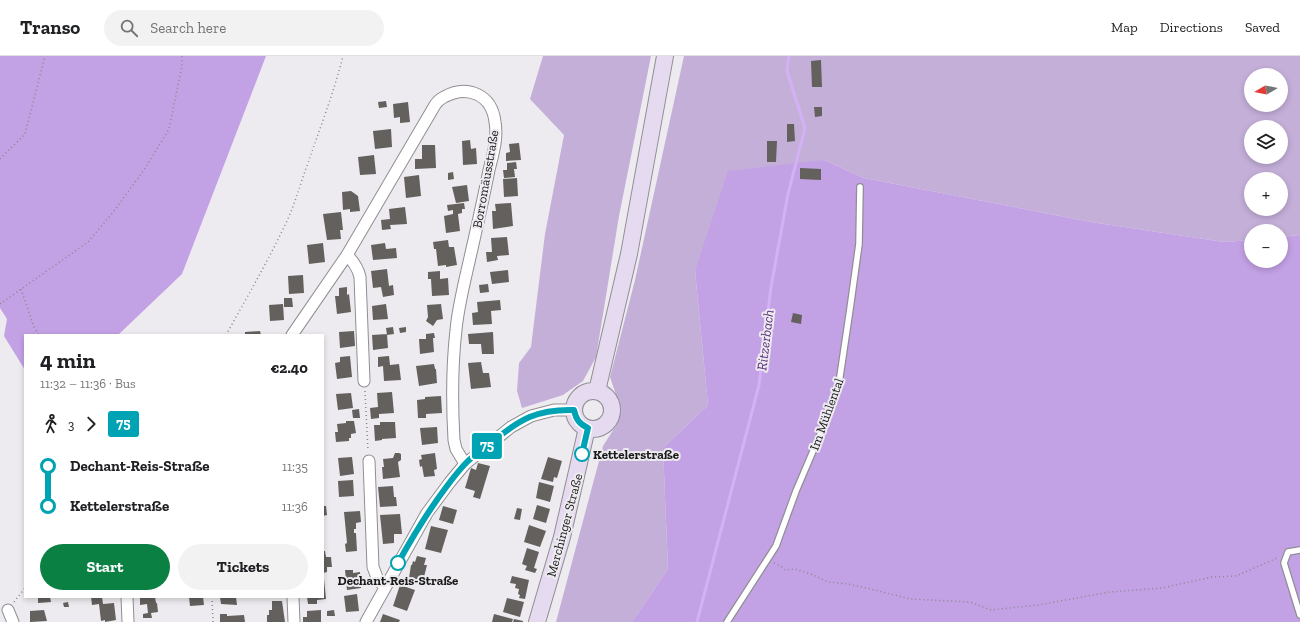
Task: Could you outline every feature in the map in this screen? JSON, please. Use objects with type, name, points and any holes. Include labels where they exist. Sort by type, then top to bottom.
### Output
[{"type":"street","points":[[597,391],[630,248],[665,56]]},
{"type":"street","name":"Borromäusstraße","points":[[293,334],[347,255],[435,105],[443,97],[455,93],[466,91],[475,92],[492,108],[496,133],[458,314],[453,360],[454,440],[456,449],[465,464]]},
{"type":"street","points":[[347,255],[358,269],[360,278],[364,381]]},
{"type":"street","points":[[597,391],[608,397],[611,403],[612,415],[600,428],[594,429],[582,425],[575,416],[574,410],[575,404],[582,395],[586,392],[597,391]]},
{"type":"street","points":[[366,622],[384,587],[427,513],[465,464],[511,427],[531,416],[554,410],[574,410]]},
{"type":"street","name":"Merchinger Straße","points":[[537,622],[562,537],[588,428]]},
{"type":"street","points":[[369,461],[374,567],[378,580],[384,587]]},
{"type":"street","points":[[127,598],[128,622]]},
{"type":"street","points":[[294,598],[294,622]]},
{"type":"street","points":[[8,610],[13,622]]},
{"type":"lane","name":"Im Mühlental","points":[[727,622],[776,546],[839,383],[859,244],[860,187]]},
{"type":"lane","points":[[1300,550],[1288,552],[1284,563],[1300,615]]},
{"type":"path","points":[[0,159],[25,134],[45,56]]},
{"type":"path","points":[[0,304],[88,242],[114,211],[146,167],[169,129],[182,66],[182,56]]},
{"type":"path","points":[[227,334],[285,226],[294,205],[328,107],[343,56]]},
{"type":"path","points":[[20,289],[34,327],[38,334]]},
{"type":"path","points":[[364,381],[369,461]]},
{"type":"path","points":[[767,561],[779,565],[785,570],[795,569],[828,582],[848,584],[910,599],[970,602],[991,610],[1038,605],[1110,592],[1162,588],[1212,577],[1236,576],[1262,566],[1288,552]]},
{"type":"path","points":[[212,598],[213,622]]},
{"type":"shaded area","points":[[0,56],[266,56],[182,274],[119,334],[24,334],[24,368],[4,336],[7,319],[0,308]]},
{"type":"shaded area","points":[[543,56],[651,56],[619,216],[596,357],[583,381],[563,395],[522,408],[517,391],[519,363],[531,347],[545,234],[564,135],[530,99]]},
{"type":"shaded area","points":[[684,56],[1300,56],[1300,235],[1288,236],[1288,224],[1244,224],[1244,241],[1224,242],[1091,222],[864,178],[824,160],[695,271],[708,405],[663,448],[668,569],[634,619],[634,622],[556,622],[603,446],[617,424],[621,410],[610,377],[635,280]]},
{"type":"shaded area","points":[[824,160],[864,178],[1091,222],[1224,242],[1244,241],[1244,268],[1288,268],[1288,236],[1300,235],[1300,622],[634,622],[634,619],[668,569],[663,448],[708,405],[695,271],[728,171]]},
{"type":"building","points":[[821,60],[822,87],[812,87],[811,61]]},
{"type":"building","points":[[386,101],[387,107],[379,108],[378,102]]},
{"type":"building","points":[[408,102],[410,122],[400,123],[400,117],[394,118],[393,104]]},
{"type":"building","points":[[814,107],[822,107],[822,116],[815,117]]},
{"type":"building","points":[[787,124],[794,124],[795,141],[787,142]]},
{"type":"building","points":[[391,129],[392,147],[375,149],[373,131]]},
{"type":"building","points":[[470,140],[471,149],[476,148],[477,164],[463,165],[462,141]]},
{"type":"building","points":[[767,141],[777,141],[776,162],[767,162]]},
{"type":"building","points":[[519,143],[521,160],[506,161],[506,153],[510,152],[509,144]]},
{"type":"building","points":[[422,145],[435,145],[436,168],[415,169],[415,159],[422,159]]},
{"type":"building","points":[[374,155],[376,174],[360,175],[358,157]]},
{"type":"building","points":[[516,162],[517,169],[514,169],[515,177],[504,178],[503,170],[507,170],[507,163]]},
{"type":"building","points":[[800,168],[821,169],[821,180],[800,179]]},
{"type":"building","points":[[453,172],[454,179],[448,180],[448,173]]},
{"type":"building","points":[[419,175],[421,196],[406,198],[404,177]]},
{"type":"building","points":[[517,178],[518,196],[504,197],[503,179]]},
{"type":"building","points":[[467,185],[469,201],[456,203],[452,187]]},
{"type":"building","points":[[351,191],[358,196],[360,211],[350,212],[350,209],[343,210],[342,192]]},
{"type":"building","points":[[464,203],[465,209],[462,209],[462,213],[458,214],[460,231],[446,233],[444,216],[453,214],[453,210],[448,211],[447,205]]},
{"type":"building","points":[[511,203],[513,226],[493,229],[492,211],[496,211],[495,204]]},
{"type":"building","points":[[405,207],[407,224],[390,225],[391,229],[382,230],[381,220],[390,219],[389,209]]},
{"type":"building","points":[[341,212],[343,230],[340,230],[341,239],[327,240],[323,214]]},
{"type":"building","points":[[507,237],[509,255],[497,256],[498,260],[487,262],[486,252],[492,252],[491,238]]},
{"type":"building","points":[[448,240],[449,247],[454,247],[457,265],[446,267],[446,265],[438,266],[436,249],[434,249],[433,242]]},
{"type":"building","points":[[323,243],[325,262],[309,264],[307,245]]},
{"type":"building","points":[[385,243],[386,249],[396,248],[397,258],[373,260],[371,245]]},
{"type":"building","points":[[387,269],[389,286],[393,285],[394,295],[383,297],[381,287],[373,288],[371,271]]},
{"type":"building","points":[[508,270],[509,282],[492,284],[490,272]]},
{"type":"building","points":[[440,271],[440,279],[448,278],[449,295],[432,296],[431,279],[428,279],[428,272]]},
{"type":"building","points":[[303,275],[304,293],[289,294],[288,276]]},
{"type":"building","points":[[488,284],[489,292],[480,293],[479,285]]},
{"type":"building","points":[[347,287],[347,295],[349,294],[351,312],[337,314],[335,296],[339,296],[339,288]]},
{"type":"building","points":[[284,298],[292,298],[293,307],[284,307]]},
{"type":"building","points":[[500,300],[501,310],[491,311],[492,324],[473,325],[472,313],[478,312],[477,302]]},
{"type":"building","points":[[283,304],[284,320],[270,321],[269,305]]},
{"type":"building","points":[[386,304],[388,319],[373,320],[372,306]]},
{"type":"building","points":[[441,304],[443,319],[437,320],[433,326],[426,321],[428,317],[427,305]]},
{"type":"building","points":[[793,313],[802,315],[801,324],[791,322]]},
{"type":"building","points":[[393,327],[394,334],[387,335],[386,328]]},
{"type":"building","points":[[406,327],[406,332],[400,333],[399,328]]},
{"type":"building","points":[[260,331],[261,334],[245,334],[245,332]]},
{"type":"building","points":[[354,331],[355,346],[340,348],[339,332]]},
{"type":"building","points":[[493,332],[494,354],[482,354],[481,344],[469,344],[468,334]]},
{"type":"building","points":[[434,333],[434,352],[420,354],[419,339],[426,339],[426,334]]},
{"type":"building","points":[[387,334],[388,348],[373,350],[372,335]]},
{"type":"building","points":[[350,356],[352,377],[337,379],[335,363],[340,362],[340,357]]},
{"type":"building","points":[[389,356],[390,365],[399,364],[401,380],[384,381],[383,366],[378,367],[378,357]]},
{"type":"building","points":[[481,362],[483,373],[489,373],[491,387],[471,389],[468,363]]},
{"type":"building","points":[[434,364],[437,383],[419,386],[416,366]]},
{"type":"building","points":[[392,392],[394,413],[379,414],[379,418],[371,419],[370,408],[378,407],[377,393]]},
{"type":"building","points":[[351,393],[353,408],[338,410],[336,394]]},
{"type":"building","points":[[441,396],[442,413],[426,414],[426,418],[418,418],[417,400],[425,399],[425,397]]},
{"type":"building","points":[[359,409],[360,418],[353,418],[352,410]]},
{"type":"building","points":[[346,421],[354,421],[356,433],[351,434],[349,441],[336,442],[335,432],[338,432],[337,424],[346,423]]},
{"type":"building","points":[[380,422],[395,422],[396,438],[375,441],[374,425],[380,425]]},
{"type":"building","points":[[437,427],[438,443],[422,445],[420,428]]},
{"type":"building","points":[[395,453],[401,454],[401,460],[398,462],[400,477],[383,479],[383,459],[393,458]]},
{"type":"building","points":[[435,453],[437,469],[434,470],[435,476],[424,477],[419,460],[422,459],[421,455]]},
{"type":"building","points":[[352,457],[354,474],[340,476],[338,458]]},
{"type":"building","points":[[548,457],[562,461],[557,478],[554,477],[553,482],[541,479]]},
{"type":"building","points":[[478,463],[490,466],[480,499],[473,497],[475,491],[465,488],[471,468],[476,470]]},
{"type":"building","points":[[353,480],[354,496],[339,497],[338,481]]},
{"type":"building","points":[[539,482],[554,486],[550,502],[536,498]]},
{"type":"building","points":[[393,486],[397,506],[380,507],[378,487]]},
{"type":"building","points":[[537,505],[550,509],[546,523],[533,519]]},
{"type":"building","points":[[324,506],[326,506],[327,515],[324,516]]},
{"type":"building","points":[[443,506],[457,510],[453,524],[439,520]]},
{"type":"building","points":[[517,508],[522,509],[520,520],[514,519]]},
{"type":"building","points":[[360,511],[361,522],[356,523],[356,529],[354,529],[354,533],[356,533],[357,551],[346,552],[345,544],[347,543],[344,512]]},
{"type":"building","points":[[400,514],[402,534],[394,534],[394,543],[383,544],[380,515]]},
{"type":"building","points":[[529,525],[546,531],[540,547],[524,542]]},
{"type":"building","points":[[431,526],[448,530],[441,553],[425,549]]},
{"type":"building","points":[[527,548],[539,552],[534,568],[537,569],[535,573],[525,570],[527,566],[522,564]]},
{"type":"building","points":[[324,551],[326,557],[331,557],[332,567],[327,567],[327,572],[324,573]]},
{"type":"building","points":[[417,556],[426,558],[424,565],[427,565],[423,581],[409,578],[411,565],[413,561],[415,562]]},
{"type":"building","points":[[345,570],[353,570],[353,573],[360,572],[361,588],[347,590]]},
{"type":"building","points":[[512,576],[529,580],[525,599],[519,598],[519,589],[515,588],[516,584],[510,583]]},
{"type":"building","points":[[324,579],[326,599],[317,600],[317,604],[308,604],[307,598],[324,598]]},
{"type":"building","points":[[400,585],[415,590],[407,611],[393,606]]},
{"type":"building","points":[[357,594],[359,611],[346,612],[344,596]]},
{"type":"building","points":[[38,598],[50,598],[51,602],[38,603]]},
{"type":"building","points":[[91,598],[102,598],[103,604],[114,603],[116,620],[105,622],[105,620],[101,621],[99,604],[92,605]]},
{"type":"building","points":[[140,598],[155,598],[158,612],[151,613],[152,618],[143,618],[143,614],[148,613],[147,604],[140,605]]},
{"type":"building","points":[[189,598],[203,598],[204,605],[190,606]]},
{"type":"building","points":[[220,598],[236,598],[237,605],[221,604]]},
{"type":"building","points":[[507,598],[524,602],[520,617],[503,612]]},
{"type":"building","points":[[272,601],[282,601],[285,622],[267,622],[269,610],[272,610]]},
{"type":"building","points":[[68,602],[69,607],[64,607],[63,603]]},
{"type":"building","points":[[44,610],[47,621],[30,622],[30,611]]},
{"type":"building","points":[[321,610],[321,622],[303,622],[303,617],[307,617],[307,611]]},
{"type":"building","points":[[334,610],[335,616],[327,616],[327,611]]},
{"type":"building","points":[[220,614],[227,614],[227,616],[244,615],[245,622],[220,622]]},
{"type":"building","points":[[383,614],[400,620],[399,622],[380,622]]},
{"type":"building","points":[[494,614],[513,619],[512,622],[492,622]]},
{"type":"building","points":[[514,619],[523,621],[523,622],[513,622]]},
{"type":"waterway","name":"Ritzerbach","points":[[697,622],[759,385],[771,287],[788,194],[805,128],[787,71],[789,56]]},
{"type":"bus line","name":"75","points":[[398,563],[427,513],[465,464],[522,420],[542,412],[564,409],[574,410],[578,421],[588,428],[582,454]]},
{"type":"place","name":"Kettelerstraße","points":[[582,454]]},
{"type":"place","name":"Dechant-Reis-Straße","points":[[398,563]]}]
